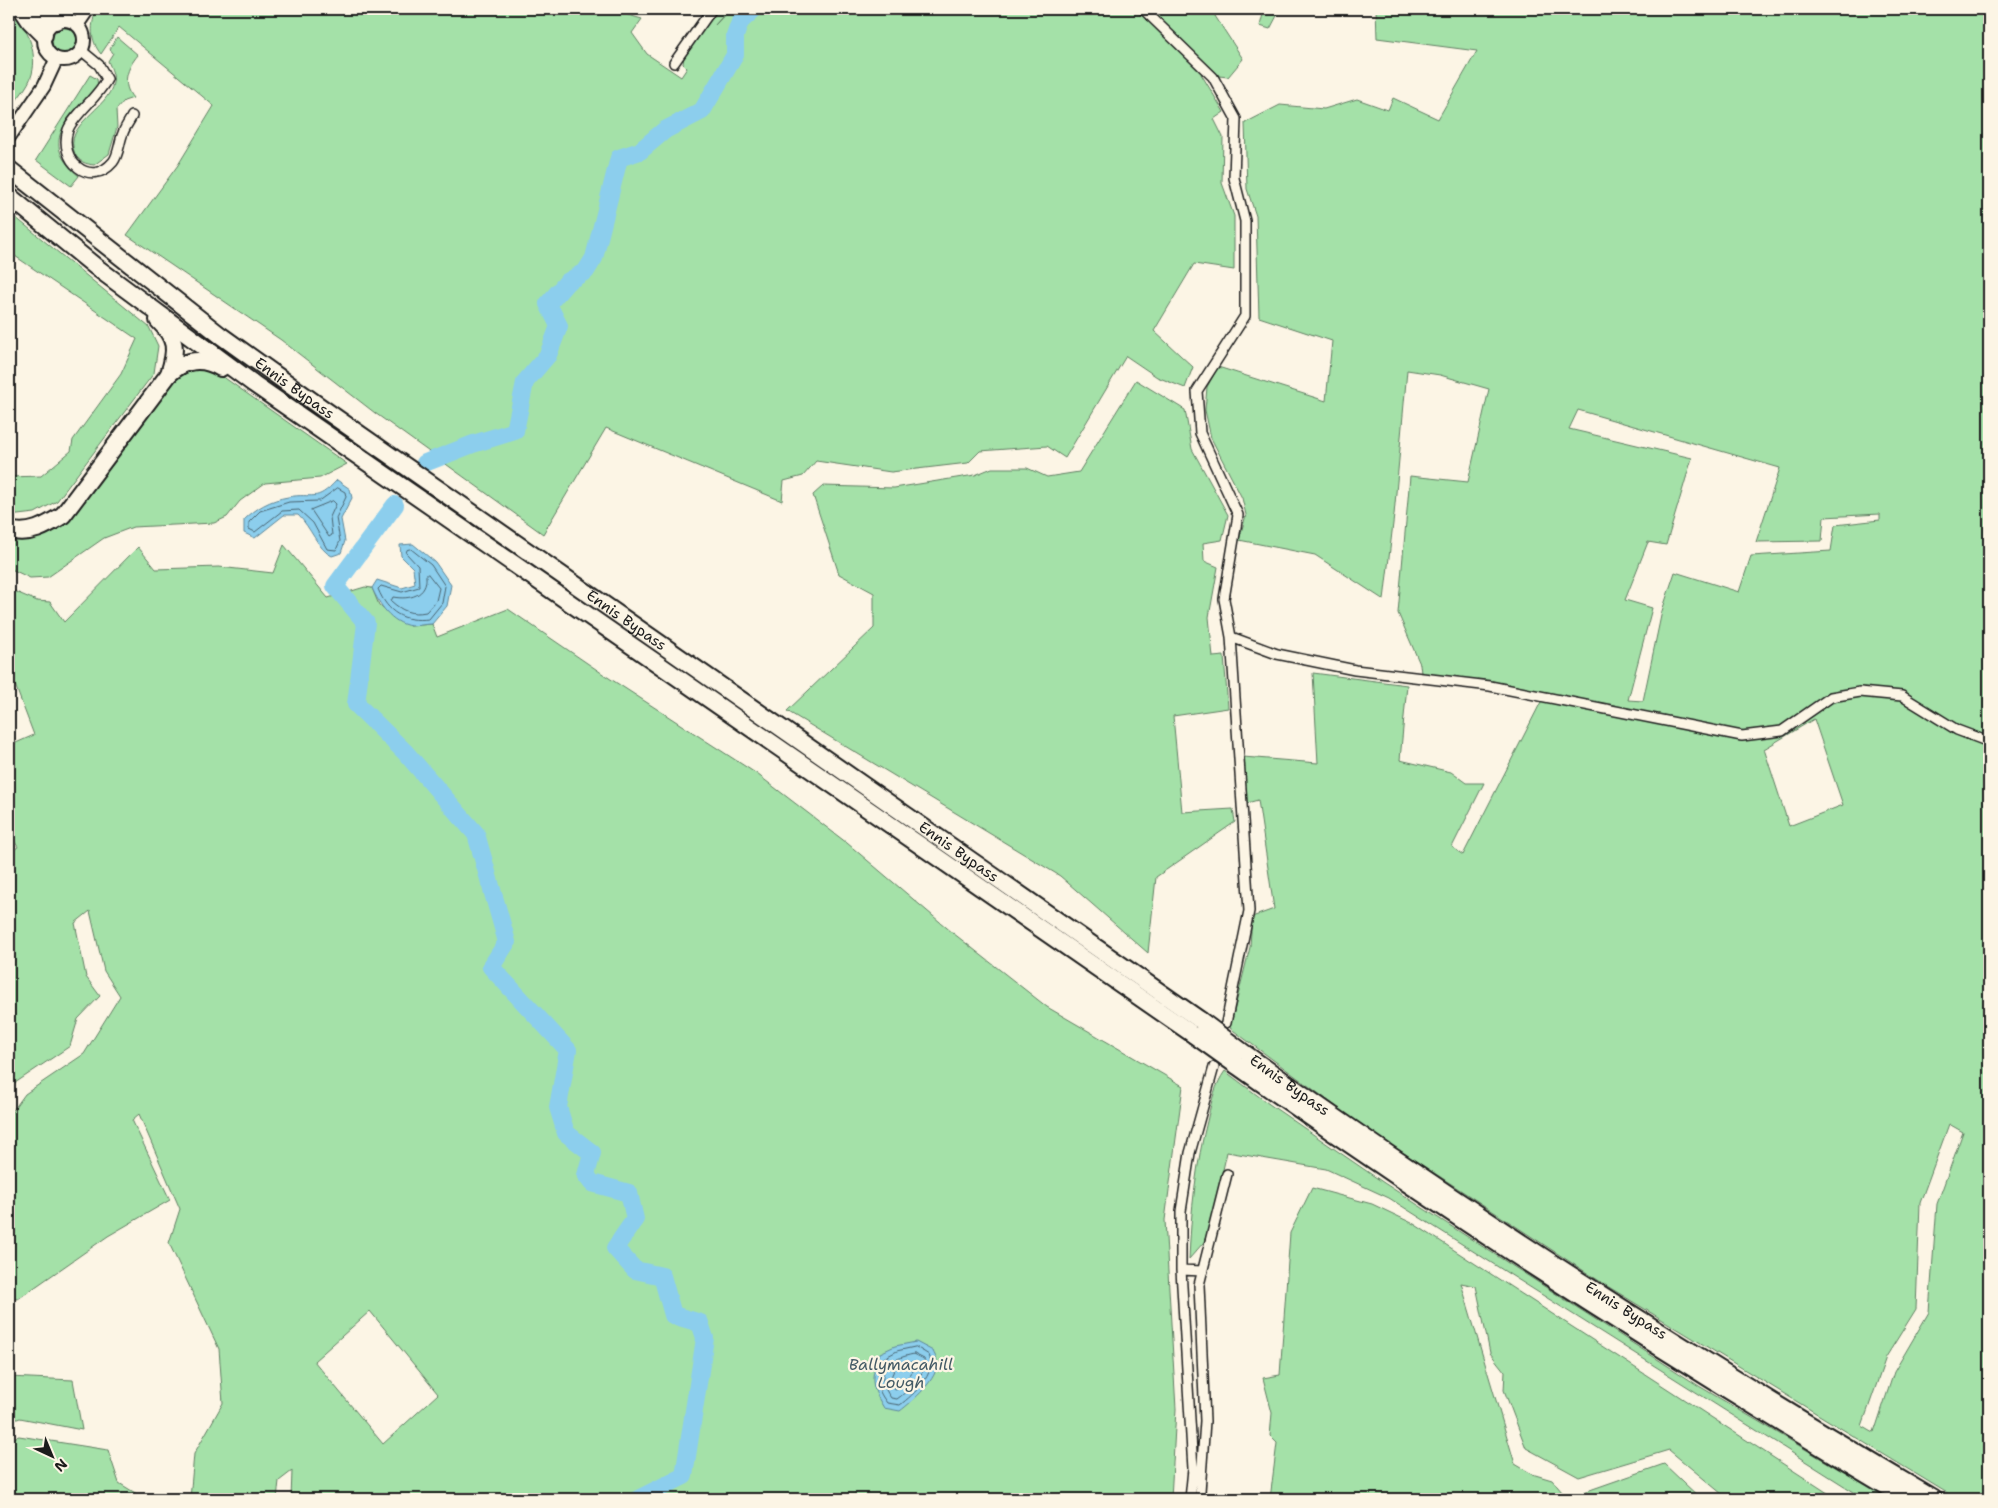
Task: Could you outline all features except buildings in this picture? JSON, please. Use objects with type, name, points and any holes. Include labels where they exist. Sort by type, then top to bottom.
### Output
[{"type":"highway","points":[[22,9],[30,21],[44,35]]},
{"type":"highway","points":[[37,9],[46,17],[56,22]]},
{"type":"highway","name":"Ennis Bypass","points":[[9,169],[212,329],[322,408],[1200,1020],[1238,1058],[1361,1154],[1724,1390],[1908,1499]]},
{"type":"highway","name":"Ennis Bypass","points":[[9,196],[96,267],[254,384],[1194,1035],[1238,1058],[1668,1337],[1934,1499]]},
{"type":"highway","points":[[96,267],[168,330],[175,351],[169,374]]},
{"type":"highway","points":[[9,530],[28,532],[38,529],[63,515],[176,367],[193,360],[203,360],[254,384]]},
{"type":"main road","points":[[77,25],[88,9]]},
{"type":"main road","points":[[69,20],[83,32],[82,51],[72,59],[56,60],[45,48],[44,35],[50,26],[56,22],[69,20]]},
{"type":"main road","points":[[9,137],[44,86],[56,60]]},
{"type":"street","points":[[674,64],[712,9]]},
{"type":"street","points":[[1143,9],[1213,77],[1236,119],[1234,178],[1245,221],[1245,316],[1197,391],[1200,433],[1238,516],[1224,599],[1231,637],[1248,911],[1226,1023]]},
{"type":"street","points":[[82,51],[99,65],[107,79],[101,92],[68,128],[64,144],[68,158],[80,170],[89,172],[106,167],[113,162],[123,132],[132,116]]},
{"type":"street","points":[[1231,637],[1277,654],[1355,670],[1490,686],[1742,736],[1782,731],[1831,697],[1860,692],[1902,696],[1957,730],[1989,742]]},
{"type":"street","points":[[1190,1499],[1193,1468],[1181,1270],[1182,1211],[1190,1153],[1214,1067]]},
{"type":"street","points":[[1200,1492],[1205,1421],[1199,1285],[1228,1174]]},
{"type":"street","points":[[1181,1270],[1203,1271]]},
{"type":"street","points":[[1190,1422],[1205,1421]]},
{"type":"green space","points":[[9,9],[12,9],[26,31],[32,48],[33,65],[28,83],[9,110]]},
{"type":"green space","points":[[97,9],[608,9],[642,19],[632,33],[647,54],[681,77],[687,68],[683,64],[684,56],[716,9],[729,9],[715,25],[730,9],[1220,9],[1215,16],[1243,59],[1228,77],[1201,74],[1224,112],[1214,119],[1223,137],[1222,183],[1234,216],[1234,270],[1194,264],[1154,331],[1193,367],[1185,388],[1157,377],[1126,356],[1065,458],[1047,446],[980,451],[968,463],[891,472],[816,461],[803,476],[784,481],[782,501],[606,428],[543,534],[375,413],[281,340],[127,235],[178,165],[214,106],[119,27],[101,54],[97,49],[92,32]]},
{"type":"green space","points":[[1261,9],[1299,9],[1280,10],[1270,29],[1260,26],[1264,10]]},
{"type":"green space","points":[[1376,9],[1989,9],[1989,1499],[1957,1499],[1607,1286],[1364,1127],[1230,1028],[1250,947],[1252,917],[1274,909],[1258,800],[1247,803],[1243,757],[1318,763],[1313,673],[1407,685],[1400,760],[1451,772],[1466,783],[1484,783],[1452,847],[1463,855],[1546,692],[1421,673],[1420,664],[1398,613],[1410,476],[1468,482],[1489,389],[1440,375],[1407,370],[1384,600],[1315,555],[1239,540],[1246,515],[1242,498],[1211,438],[1205,410],[1207,387],[1218,367],[1326,401],[1332,341],[1259,317],[1256,216],[1247,189],[1245,123],[1280,105],[1324,109],[1357,99],[1388,110],[1393,98],[1438,119],[1477,51],[1377,38]],"holes":[[[1578,410],[1780,468],[1756,542],[1822,541],[1824,517],[1880,514],[1880,520],[1835,525],[1831,551],[1751,556],[1739,592],[1675,572],[1662,611],[1643,701],[1628,700],[1652,608],[1625,600],[1648,542],[1666,545],[1692,458],[1569,429]],[[1814,719],[1843,805],[1789,826],[1764,749]],[[1949,1124],[1963,1132],[1937,1204],[1929,1312],[1894,1372],[1874,1433],[1862,1426],[1886,1357],[1916,1309],[1920,1203]]]},
{"type":"green space","points":[[65,28],[74,32],[78,41],[74,50],[65,54],[56,50],[52,41],[56,32]]},
{"type":"green space","points":[[117,37],[138,55],[128,71],[126,82],[129,93],[133,98],[124,101],[116,110],[117,127],[109,154],[94,165],[88,164],[81,161],[75,154],[73,143],[75,134],[80,125],[104,101],[110,92],[113,78],[108,61],[113,53],[110,49]]},
{"type":"green space","points":[[90,75],[97,79],[98,87],[69,119],[62,129],[59,140],[60,151],[66,163],[79,176],[71,186],[36,160]]},
{"type":"green space","points":[[9,212],[149,327],[158,346],[154,373],[57,501],[35,513],[9,516],[9,477],[41,476],[71,451],[73,440],[121,374],[137,339],[9,252]]},
{"type":"green space","points":[[193,368],[212,369],[347,464],[320,478],[265,483],[240,501],[227,517],[214,523],[133,527],[104,538],[48,577],[30,578],[9,568],[9,533],[20,537],[40,536],[73,516],[173,377]]},
{"type":"green space","points":[[1136,380],[1185,410],[1192,449],[1228,515],[1222,540],[1203,543],[1204,561],[1218,567],[1209,617],[1213,657],[1224,656],[1228,708],[1173,716],[1182,812],[1233,809],[1235,822],[1156,877],[1148,953],[1060,876],[787,711],[874,628],[874,593],[839,574],[813,495],[823,486],[894,488],[975,475],[992,468],[1027,468],[1047,477],[1079,472]]},
{"type":"green space","points":[[284,545],[328,598],[365,587],[372,588],[379,605],[410,626],[432,624],[437,637],[508,609],[606,676],[757,774],[847,843],[953,933],[1047,1007],[1183,1086],[1165,1220],[1176,1409],[1171,1499],[291,1499],[292,1471],[279,1481],[277,1499],[190,1499],[194,1454],[223,1403],[219,1349],[169,1243],[180,1209],[139,1114],[132,1120],[170,1200],[108,1236],[18,1299],[9,1298],[9,1116],[25,1094],[84,1054],[120,996],[104,971],[90,911],[75,923],[86,977],[100,996],[78,1019],[70,1046],[15,1083],[9,1090],[9,853],[18,847],[9,832],[9,746],[34,735],[9,669],[9,589],[37,601],[50,602],[64,622],[138,547],[156,569],[219,567],[273,573]],"holes":[[[370,1311],[438,1394],[383,1444],[314,1361]]]},
{"type":"green space","points":[[1225,1071],[1269,1104],[1384,1183],[1699,1386],[1889,1499],[1865,1499],[1389,1198],[1326,1169],[1227,1152],[1211,1223],[1204,1242],[1189,1259],[1193,1205],[1200,1152],[1214,1093]]},
{"type":"green space","points":[[1312,1188],[1372,1204],[1414,1224],[1837,1499],[1728,1499],[1669,1450],[1579,1477],[1526,1448],[1504,1390],[1505,1372],[1490,1353],[1476,1286],[1461,1283],[1515,1464],[1532,1474],[1552,1480],[1567,1498],[1664,1464],[1701,1499],[1270,1499],[1277,1443],[1270,1436],[1272,1413],[1263,1378],[1280,1375],[1290,1233]]},
{"type":"green space","points":[[9,1377],[73,1380],[82,1430],[20,1418],[9,1422]]},
{"type":"green space","points":[[19,1436],[108,1450],[119,1483],[145,1499],[9,1499],[9,1439]]},
{"type":"water","points":[[337,480],[350,489],[352,498],[341,519],[345,541],[341,553],[332,556],[327,553],[298,515],[284,515],[255,538],[244,533],[244,520],[264,505],[288,497],[319,495]]},
{"type":"water","points":[[413,544],[435,562],[451,585],[447,606],[432,624],[411,626],[397,621],[382,606],[372,588],[377,580],[402,588],[415,584],[413,568],[401,556],[400,545]]},
{"type":"water","name":"Ballymacahill Lough","points":[[916,1342],[933,1351],[937,1362],[934,1375],[918,1396],[900,1411],[884,1408],[876,1393],[873,1381],[874,1369],[880,1353],[895,1346]]},
{"type":"waterway","points":[[425,463],[473,444],[515,431],[525,382],[548,355],[559,326],[548,304],[567,282],[586,271],[594,258],[619,158],[640,151],[665,130],[702,111],[735,55],[735,36],[740,22],[754,9]]},
{"type":"waterway","points":[[395,505],[335,586],[366,623],[356,704],[405,752],[476,834],[507,942],[491,967],[568,1050],[558,1107],[566,1133],[592,1153],[586,1175],[592,1183],[629,1193],[635,1219],[615,1248],[635,1270],[662,1276],[673,1315],[700,1323],[705,1338],[684,1476],[638,1499]]}]
